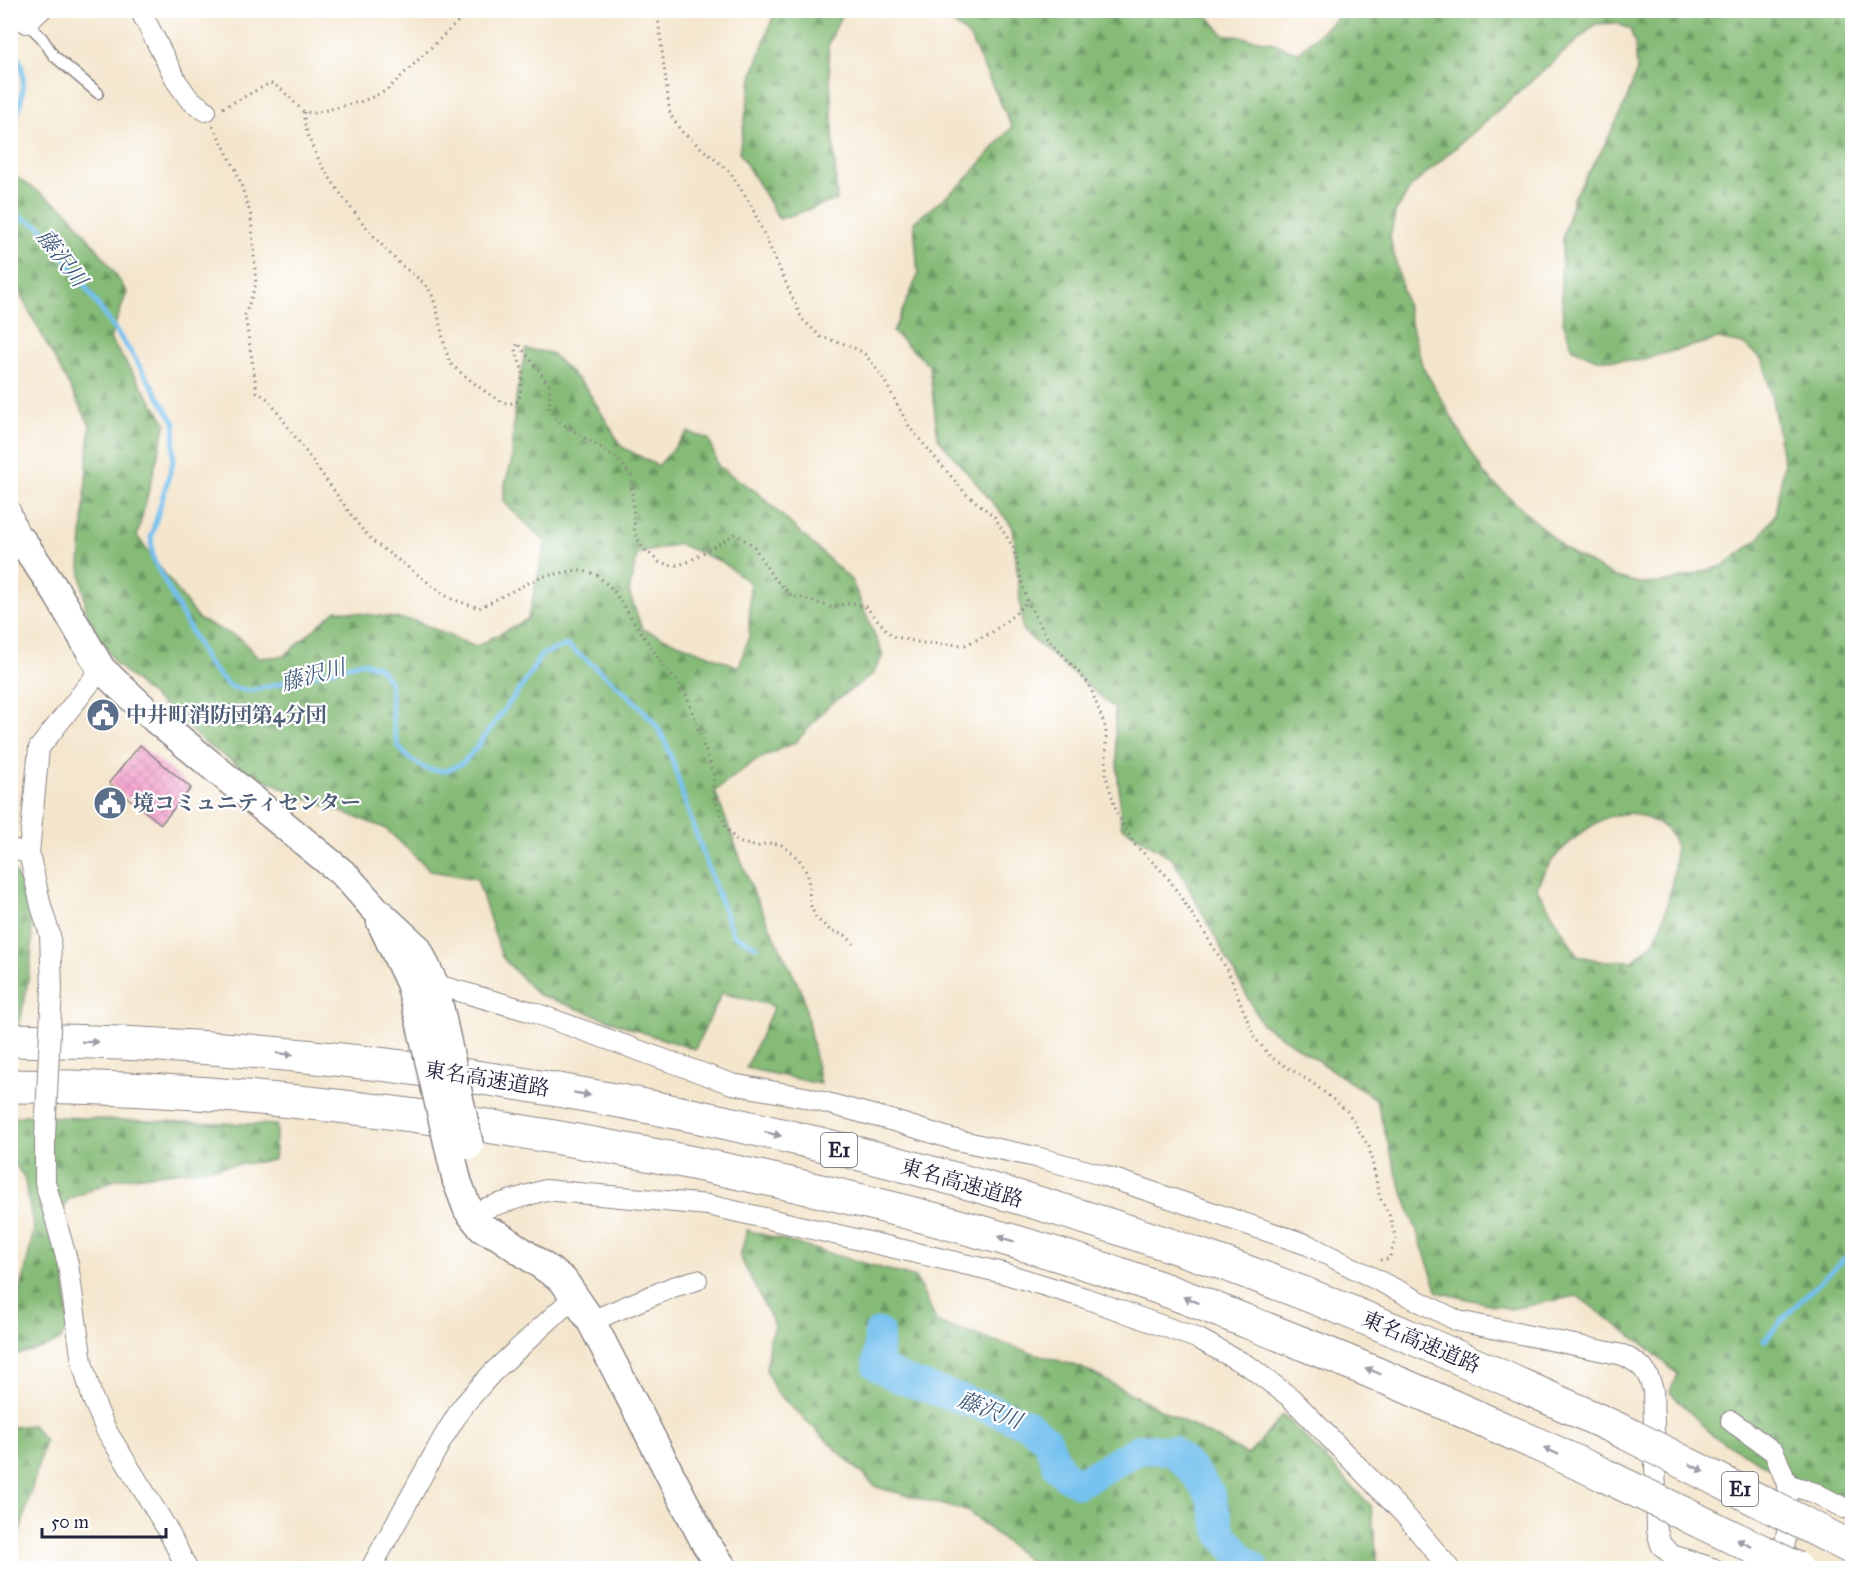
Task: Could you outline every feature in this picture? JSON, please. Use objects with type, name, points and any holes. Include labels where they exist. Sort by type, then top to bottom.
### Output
[{"type":"highway","name":"東名高速道路","points":[[10,1040],[104,1042],[253,1051],[385,1064],[500,1080],[613,1100],[766,1132],[894,1163],[1063,1212],[1223,1264],[1366,1318],[1626,1433],[1852,1548]]},
{"type":"highway","name":"東名高速道路","points":[[10,1086],[124,1088],[260,1098],[418,1115],[591,1142],[807,1186],[961,1225],[1161,1288],[1351,1362],[1604,1475],[1796,1569]]},
{"type":"street","points":[[140,10],[177,82],[189,99],[206,111]]},
{"type":"street","points":[[10,510],[16,537],[57,593],[101,669],[154,719],[346,876],[375,909],[417,948],[422,984],[467,1181],[468,1210],[482,1228],[498,1235],[563,1280],[591,1321],[716,1567]]},
{"type":"street","points":[[101,669],[39,748],[20,851],[50,935],[52,988],[45,1182],[68,1264],[82,1362],[92,1397],[106,1430],[166,1527],[187,1569]]},
{"type":"street","points":[[422,984],[532,1012],[732,1084],[804,1097],[952,1139],[1036,1157],[1102,1175],[1308,1245],[1458,1321],[1623,1355],[1648,1373],[1653,1390],[1657,1532],[1661,1545],[1672,1555],[1712,1569]]},
{"type":"street","points":[[467,1181],[486,1208],[498,1235]]},
{"type":"street","points":[[486,1208],[545,1190],[708,1205],[1003,1273],[1085,1298],[1200,1339],[1250,1367],[1291,1398],[1404,1514],[1449,1569]]},
{"type":"street","points":[[591,1321],[673,1287],[697,1280]]},
{"type":"street","points":[[370,1569],[462,1407],[492,1372],[574,1297]]},
{"type":"street","points":[[1731,1421],[1774,1452],[1787,1484],[1788,1525],[1781,1569]]},
{"type":"street","points":[[1787,1484],[1815,1493],[1844,1508]]},
{"type":"lane","points":[[26,15],[54,56],[98,93]]},
{"type":"path","points":[[470,10],[387,91],[363,101],[315,113],[304,112],[280,88],[270,83],[223,108],[206,111],[237,171],[251,216],[255,284],[245,315],[257,392],[268,399],[374,542],[449,598],[479,609],[540,577],[578,570],[596,574],[613,590],[664,667],[685,690],[714,776],[713,793],[726,828],[738,842],[757,847],[767,843],[784,846],[800,861],[808,875],[810,904],[816,918],[831,931],[845,935],[854,944]]},
{"type":"path","points":[[657,10],[670,114],[681,131],[730,172],[751,205],[802,319],[820,337],[848,345],[864,353],[882,376],[910,428],[966,494],[994,516],[1013,548],[1027,601],[1047,637],[1089,684],[1106,729],[1106,776],[1117,814],[1134,844],[1166,875],[1228,971],[1254,1037],[1271,1057],[1314,1084],[1347,1111],[1369,1147],[1380,1198],[1389,1214],[1396,1239],[1389,1259],[1373,1261],[1360,1271]]},
{"type":"path","points":[[304,112],[303,120],[310,143],[330,177],[372,234],[401,265],[428,288],[436,306],[451,364],[499,401],[512,404],[519,401],[523,372],[515,349],[518,343],[550,386],[549,409],[558,421],[617,458],[631,476],[635,534],[643,548],[659,562],[673,566],[687,562],[735,534],[754,546],[772,576],[791,594],[831,607],[853,603],[866,607],[892,636],[922,643],[965,645],[991,633],[1027,601]]},
{"type":"green space","points":[[775,11],[843,11],[828,46],[837,200],[779,219],[739,152],[753,73]]},
{"type":"green space","points":[[937,11],[1204,11],[1223,34],[1271,42],[1298,53],[1345,11],[1852,11],[1852,1513],[1714,1437],[1670,1392],[1677,1374],[1647,1347],[1577,1296],[1510,1309],[1438,1292],[1397,1175],[1376,1099],[1262,1024],[1173,859],[1121,826],[1114,708],[1023,631],[1013,527],[938,438],[929,365],[893,332],[918,275],[914,222],[965,181],[1012,127],[969,36]],"holes":[[[1616,23],[1630,29],[1635,43],[1637,70],[1626,102],[1601,152],[1574,196],[1563,236],[1561,277],[1563,322],[1573,349],[1597,359],[1636,361],[1718,339],[1743,344],[1763,360],[1784,464],[1775,514],[1759,539],[1723,566],[1668,582],[1643,584],[1612,576],[1566,550],[1484,474],[1422,365],[1390,238],[1395,213],[1411,187],[1596,24]],[[1630,813],[1660,825],[1670,833],[1673,839],[1675,848],[1673,875],[1658,934],[1646,950],[1633,961],[1600,961],[1577,955],[1537,889],[1541,878],[1563,848],[1583,832],[1606,818]]]},
{"type":"green space","points":[[18,178],[66,210],[102,255],[127,292],[110,339],[166,423],[137,536],[198,619],[241,639],[258,658],[284,656],[336,610],[416,621],[475,647],[528,619],[546,542],[504,502],[504,487],[512,460],[517,391],[526,349],[551,353],[586,388],[622,447],[658,466],[688,432],[709,439],[718,466],[758,493],[852,581],[883,655],[872,675],[828,706],[796,742],[753,762],[715,791],[754,894],[803,995],[820,1084],[746,1068],[774,1006],[722,993],[695,1049],[537,994],[502,957],[477,879],[431,871],[385,828],[302,797],[247,771],[206,744],[115,663],[87,618],[80,566],[90,425],[11,277],[10,179]],"holes":[[[679,544],[722,562],[750,583],[749,636],[739,667],[642,629],[629,592],[637,554]]]},
{"type":"green space","points":[[10,865],[21,884],[31,922],[31,961],[20,1022],[11,1022]]},
{"type":"green space","points":[[25,1115],[277,1125],[274,1160],[117,1179],[67,1200],[62,1219],[68,1327],[60,1341],[11,1356],[11,1318],[15,1317],[34,1230],[24,1177],[11,1159],[11,1122],[13,1118]]},
{"type":"green space","points":[[747,1230],[916,1278],[937,1323],[1082,1368],[1248,1455],[1283,1415],[1371,1506],[1378,1568],[1038,1568],[967,1511],[876,1487],[776,1392],[766,1370],[769,1342],[775,1326],[740,1257]]},
{"type":"green space","points":[[32,1425],[45,1441],[11,1564],[11,1427]]},
{"type":"building","name":"中井町消防団第4分団","points":[[103,703],[114,713],[102,726],[92,716]]},
{"type":"building","points":[[140,745],[191,788],[161,824],[109,783]]},
{"type":"waterway","name":"藤沢川","points":[[10,48],[19,59],[23,77],[17,116],[10,133]]},
{"type":"waterway","name":"藤沢川","points":[[10,212],[40,226],[61,252],[132,354],[175,423],[173,462],[151,537],[153,559],[208,664],[230,687],[251,691],[362,662],[379,667],[390,683],[393,725],[398,746],[410,759],[426,769],[445,771],[463,763],[475,749],[525,682],[541,655],[566,645],[632,699],[662,735],[733,934],[756,946]]},
{"type":"waterway","points":[[1764,1341],[1791,1310],[1852,1251]]},
{"type":"waterway","name":"藤沢川","points":[[879,1333],[877,1366],[901,1379],[1029,1425],[1047,1440],[1058,1467],[1066,1476],[1079,1483],[1139,1449],[1171,1450],[1192,1470],[1210,1494],[1221,1533],[1241,1557],[1254,1568]]},
{"type":"place","name":"中井町消防団第4分団","points":[[103,715]]},
{"type":"place","name":"境コミュニティセンター","points":[[110,803]]}]
